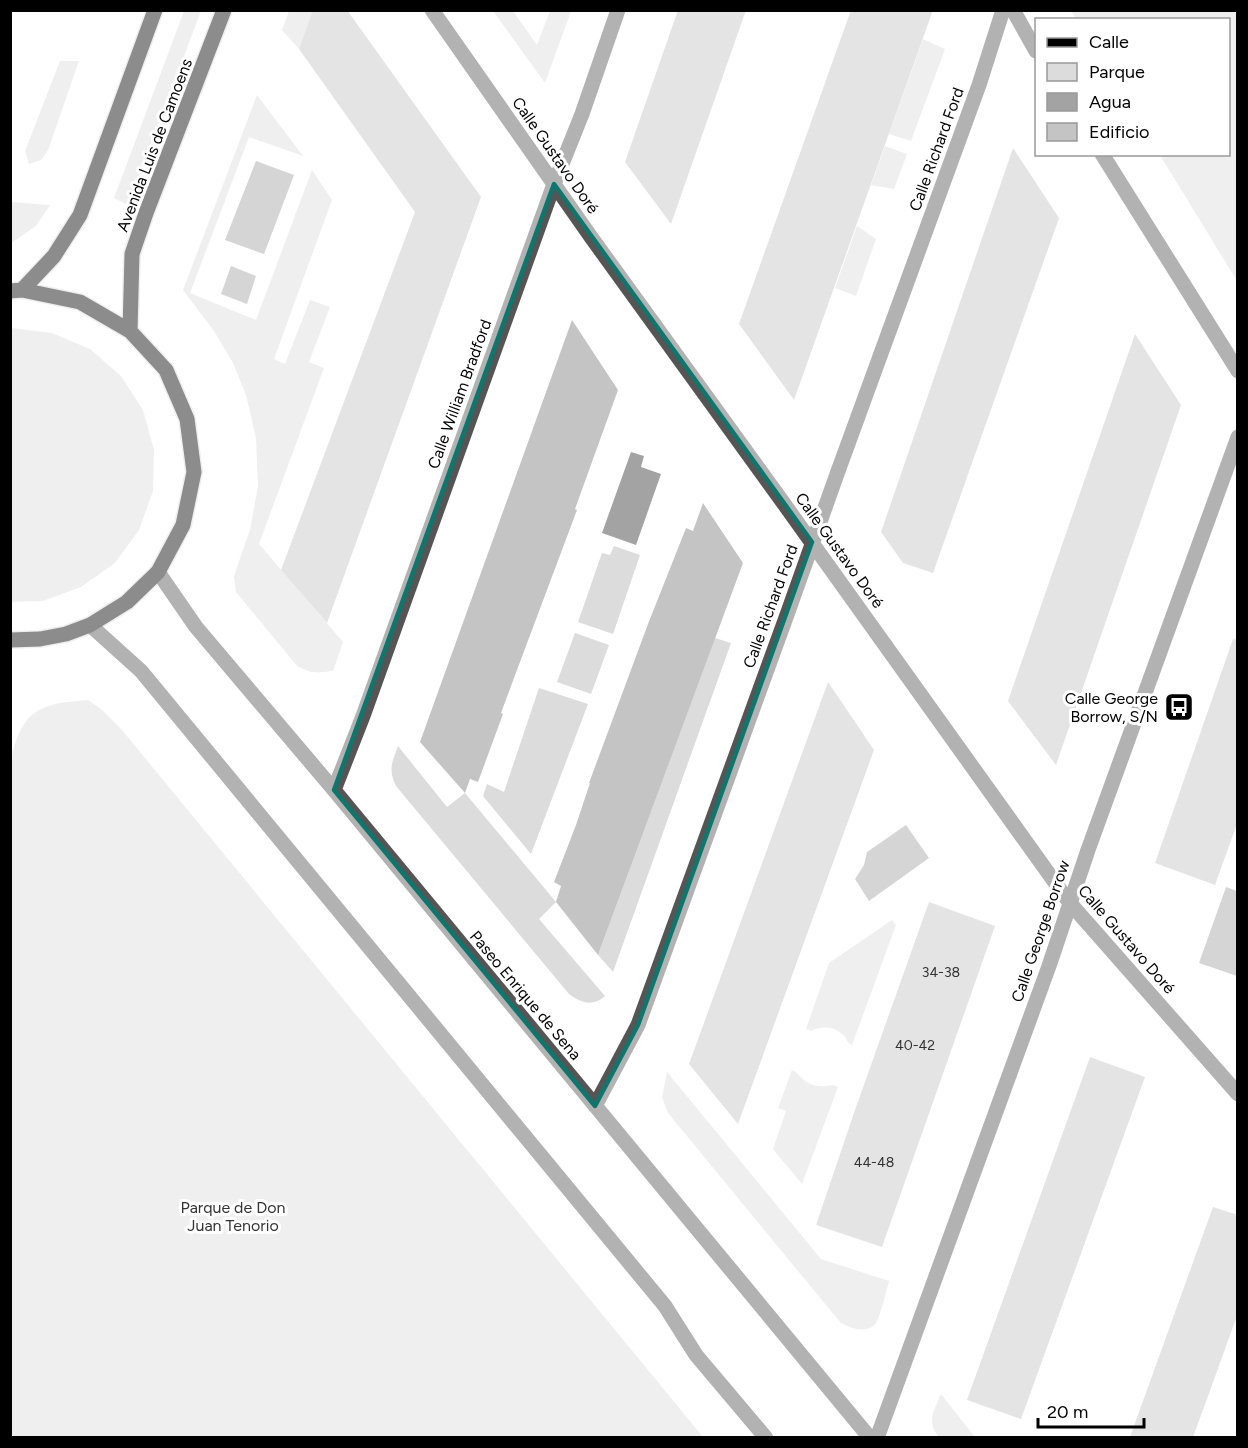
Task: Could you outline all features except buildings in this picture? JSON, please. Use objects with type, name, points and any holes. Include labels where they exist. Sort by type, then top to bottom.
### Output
[{"type":"main road","points":[[16,291],[54,256],[80,215],[155,10]]},
{"type":"main road","name":"Avenida Luis de Camoens","points":[[130,331],[132,254],[224,10]]},
{"type":"main road","points":[[12,642],[57,636],[90,625],[127,602],[158,572],[183,525],[194,472],[187,419],[166,370],[130,331],[80,302],[16,291]]},
{"type":"street","name":"Calle Gustavo Doré","points":[[432,10],[591,237],[1069,902],[1238,1094]]},
{"type":"street","name":"Calle William Bradford","points":[[334,790],[363,716],[618,10]]},
{"type":"street","name":"Calle Richard Ford","points":[[595,1106],[638,1025],[979,85],[1003,10]]},
{"type":"street","points":[[1013,10],[1035,49]]},
{"type":"street","points":[[1103,156],[1238,371]]},
{"type":"street","name":"Calle George Borrow","points":[[876,1437],[1049,966],[1069,902],[1238,437]]},
{"type":"street","name":"Paseo Enrique de Sena","points":[[158,572],[196,627],[334,790],[870,1437]]},
{"type":"street","points":[[90,625],[141,671],[665,1306],[696,1354],[766,1437]]},
{"type":"highlighted area","points":[[554,184],[812,542],[638,1025],[595,1106],[334,790]]},
{"type":"green space","points":[[184,11],[201,11],[128,205],[114,198]]},
{"type":"green space","points":[[289,11],[313,11],[299,49],[282,30]]},
{"type":"green space","points":[[493,11],[513,11],[537,45],[550,11],[571,11],[545,83]]},
{"type":"green space","points":[[1071,11],[1237,11],[1237,281],[1161,156],[1230,156],[1230,18],[1075,18]]},
{"type":"green space","points":[[923,39],[945,49],[911,141],[889,134]]},
{"type":"green space","points":[[60,61],[79,61],[48,150],[41,160],[29,164],[25,151]]},
{"type":"green space","points":[[257,95],[303,156],[249,137],[190,293],[256,320],[312,170],[332,200],[274,359],[285,364],[310,300],[330,307],[309,362],[324,368],[259,544],[343,642],[333,671],[314,672],[297,666],[236,592],[234,577],[250,530],[258,486],[256,438],[246,395],[233,363],[214,331],[183,290]]},
{"type":"green space","points":[[885,146],[907,154],[894,189],[871,185]]},
{"type":"green space","points":[[11,202],[50,205],[36,226],[11,243]]},
{"type":"green space","points":[[857,226],[876,239],[856,296],[835,288]]},
{"type":"green space","points":[[11,328],[52,333],[90,349],[121,376],[143,410],[154,450],[153,491],[139,530],[115,563],[81,587],[43,601],[11,602]]},
{"type":"green space","points":[[614,546],[640,555],[613,634],[578,622],[602,553],[610,555]]},
{"type":"green space","points":[[575,633],[609,645],[591,694],[557,682]]},
{"type":"green space","points":[[715,638],[731,643],[613,972],[598,955]]},
{"type":"green space","points":[[539,688],[588,704],[531,854],[483,796],[487,784],[504,792]]},
{"type":"green space","name":"Parque de Don Juan Tenorio","points":[[88,700],[101,709],[122,730],[703,1437],[11,1437],[11,758],[21,730],[35,713],[51,705]]},
{"type":"green space","points":[[398,746],[447,807],[465,793],[556,902],[539,919],[605,996],[592,1003],[578,1000],[569,994],[396,786],[392,766]]},
{"type":"green space","points":[[892,920],[896,925],[852,1045],[835,1029],[819,1028],[811,1031],[806,1029],[829,963]]},
{"type":"green space","points":[[792,1070],[810,1084],[838,1087],[802,1184],[773,1149],[786,1111],[778,1108]]},
{"type":"green space","points":[[667,1072],[821,1259],[889,1281],[879,1315],[872,1327],[863,1330],[840,1322],[668,1113],[662,1097]]},
{"type":"green space","points":[[941,1394],[975,1437],[939,1437],[935,1432],[932,1416]]},
{"type":"water","points":[[256,161],[294,175],[264,254],[225,240]]},
{"type":"water","points":[[231,266],[256,276],[247,304],[221,294]]},
{"type":"water","points":[[631,452],[644,456],[641,467],[661,474],[636,545],[602,533]]},
{"type":"water","points":[[906,825],[929,858],[869,901],[855,879],[864,865],[867,852]]},
{"type":"water","points":[[1226,887],[1237,891],[1237,976],[1199,963]]},
{"type":"place","name":"Calle George Borrow, S/N","points":[[1179,707]]}]
